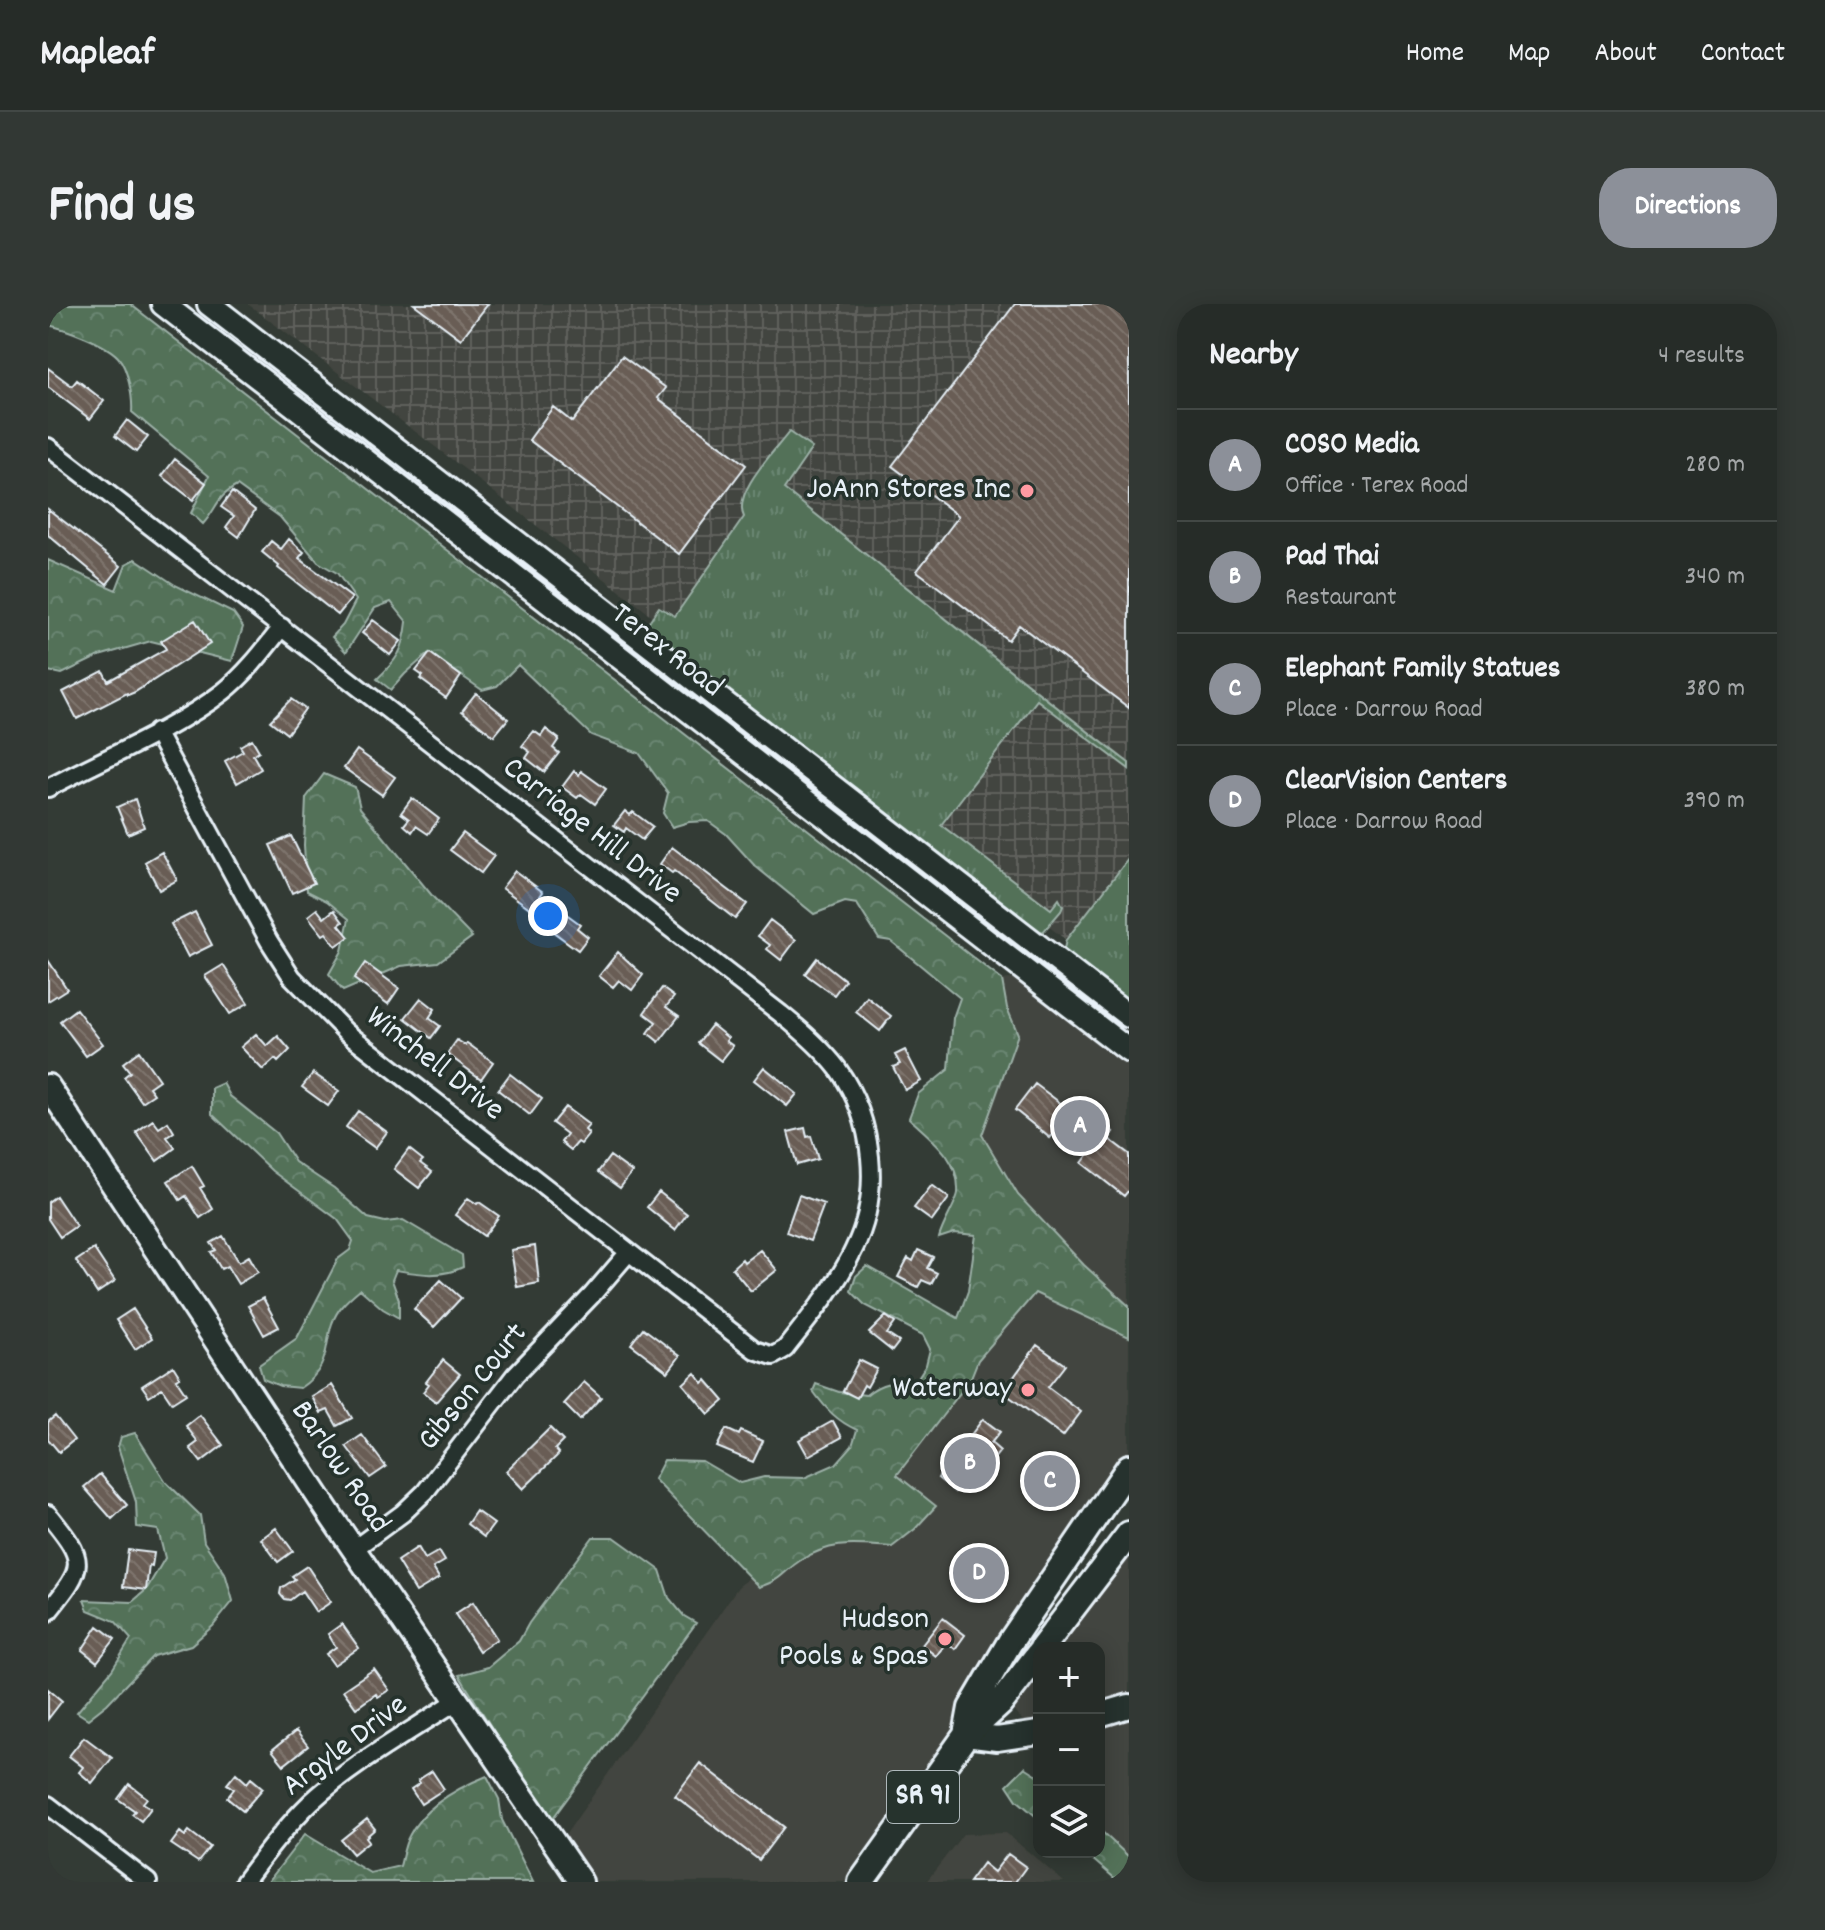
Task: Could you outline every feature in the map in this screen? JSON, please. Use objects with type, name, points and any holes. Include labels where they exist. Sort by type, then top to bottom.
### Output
[{"type":"main road","name":"SR 91","points":[[966,1735],[971,1708],[1010,1642],[1129,1467]]},
{"type":"main road","name":"SR 91","points":[[1047,1642],[1129,1534]]},
{"type":"main road","points":[[1053,1575],[1081,1597]]},
{"type":"main road","name":"SR 91","points":[[861,1882],[966,1735],[1000,1704],[1033,1661]]},
{"type":"street","name":"Terex Road","points":[[163,304],[1129,1051]]},
{"type":"street","name":"Terex Road","points":[[209,304],[1129,1016]]},
{"type":"street","name":"Carriage Hill Drive","points":[[48,447],[781,1014],[809,1037],[838,1069],[867,1131],[871,1181],[867,1212],[854,1250],[837,1279],[785,1349],[773,1356]]},
{"type":"street","points":[[417,500],[434,478]]},
{"type":"street","points":[[48,788],[156,732],[223,692],[282,627]]},
{"type":"street","points":[[615,653],[631,631]]},
{"type":"street","name":"Winchell Drive","points":[[156,732],[259,925],[292,977],[312,1000],[346,1032],[755,1350],[762,1355],[773,1356]]},
{"type":"street","points":[[1032,976],[1049,954]]},
{"type":"street","name":"Barlow Road","points":[[48,1086],[354,1549],[581,1882]]},
{"type":"street","name":"Gibson Court","points":[[354,1549],[403,1513],[425,1492],[515,1375],[629,1252]]},
{"type":"street","points":[[48,1514],[76,1550],[78,1561],[74,1579],[48,1612]]},
{"type":"street","name":"Argyle Drive","points":[[244,1882],[281,1834],[312,1801],[337,1780],[458,1700]]},
{"type":"street","points":[[1102,1714],[1129,1706]]},
{"type":"street","points":[[966,1735],[997,1739],[1033,1734]]},
{"type":"street","points":[[48,1805],[148,1882]]},
{"type":"shaded area","points":[[248,304],[1129,304],[1129,858],[1066,940],[463,468]]},
{"type":"shaded area","points":[[1032,976],[1129,1051],[1129,1306],[1084,1265],[1018,1195],[982,1135],[1017,1034],[1007,1008],[1002,980]]},
{"type":"shaded area","points":[[1033,1283],[1129,1335],[1129,1456],[861,1882],[581,1882],[557,1847],[738,1587],[845,1499],[967,1367]]},
{"type":"shaded area","points":[[1129,1549],[1129,1700],[1105,1708],[1105,1642],[1059,1642]]},
{"type":"shaded area","points":[[1033,1676],[1033,1728],[1029,1728],[1011,1707]]},
{"type":"shaded area","points":[[1129,1717],[1129,1857],[1105,1835],[1105,1724]]},
{"type":"shaded area","points":[[1006,1833],[1064,1882],[926,1882],[963,1834]]},
{"type":"green space","points":[[48,304],[130,304],[1002,980],[1007,1008],[1018,1034],[982,1135],[1018,1195],[1084,1265],[1129,1306],[1129,1337],[1035,1293],[978,1360],[970,1380],[897,1475],[936,1506],[915,1529],[892,1547],[845,1545],[824,1549],[759,1587],[654,1479],[664,1460],[702,1461],[740,1483],[764,1477],[804,1478],[836,1464],[852,1446],[857,1430],[827,1409],[813,1391],[816,1384],[839,1392],[866,1395],[889,1383],[915,1382],[926,1365],[930,1349],[923,1335],[865,1305],[851,1291],[856,1276],[867,1266],[958,1318],[968,1291],[976,1235],[954,1233],[939,1238],[958,1193],[954,1169],[935,1142],[909,1118],[918,1094],[949,1069],[953,1018],[960,998],[891,941],[879,939],[857,904],[845,902],[814,914],[755,866],[726,834],[708,821],[672,827],[663,813],[668,793],[639,753],[591,735],[518,665],[497,686],[482,690],[429,653],[391,690],[377,679],[398,654],[407,622],[391,602],[375,608],[346,652],[332,637],[343,625],[356,600],[337,573],[318,562],[280,517],[237,486],[221,498],[203,524],[191,513],[209,476],[132,412],[129,383],[118,357],[95,342],[48,325]]},
{"type":"green space","points":[[789,432],[812,448],[784,489],[1129,763],[1129,769],[1037,700],[941,825],[1051,909],[1059,899],[1063,906],[1061,911],[1043,932],[1028,929],[643,630],[659,607],[675,616],[744,517],[742,507],[749,485]]},
{"type":"green space","points":[[136,559],[175,585],[233,613],[243,627],[232,661],[151,641],[99,656],[62,674],[48,671],[48,560],[116,590],[126,564]]},
{"type":"green space","points":[[324,774],[355,787],[360,808],[434,898],[472,937],[438,962],[401,966],[343,991],[329,974],[342,951],[349,919],[327,901],[307,891],[304,845],[306,798]]},
{"type":"green space","points":[[1129,858],[1129,1009],[1066,956],[1064,949],[1066,940]]},
{"type":"green space","points":[[223,1083],[230,1096],[276,1133],[295,1162],[334,1188],[368,1218],[385,1222],[403,1220],[462,1255],[463,1267],[447,1273],[422,1274],[396,1270],[392,1280],[399,1300],[399,1318],[360,1289],[335,1317],[320,1368],[300,1388],[280,1386],[263,1379],[259,1365],[297,1338],[338,1259],[350,1250],[353,1241],[337,1219],[272,1171],[212,1114],[212,1088]]},
{"type":"green space","points":[[135,1433],[166,1482],[200,1515],[204,1542],[225,1573],[233,1601],[213,1626],[191,1645],[153,1656],[107,1704],[88,1719],[77,1712],[112,1670],[131,1639],[115,1621],[88,1610],[84,1600],[132,1602],[146,1590],[165,1558],[158,1530],[137,1527],[136,1502],[118,1447],[121,1437]]},
{"type":"green space","points":[[593,1537],[614,1537],[660,1570],[669,1598],[684,1616],[696,1623],[550,1822],[459,1675],[488,1667],[519,1641]]},
{"type":"green space","points":[[1025,1767],[1033,1772],[1033,1814],[1017,1800],[1007,1785]]},
{"type":"green space","points":[[487,1776],[499,1799],[502,1820],[533,1882],[268,1882],[305,1834],[370,1873],[400,1866],[407,1839],[423,1816],[453,1792]]},
{"type":"green space","points":[[1105,1835],[1129,1857],[1129,1882],[1119,1882],[1091,1858],[1105,1858]]},
{"type":"building","points":[[414,304],[488,304],[461,339]]},
{"type":"building","name":"JoAnn Stores Inc","points":[[1015,304],[1129,304],[1129,708],[1019,625],[1008,640],[917,571],[959,516],[892,466]]},
{"type":"building","points":[[622,356],[666,388],[658,398],[746,465],[679,554],[529,440],[553,407],[572,422]]},
{"type":"building","points":[[48,368],[72,386],[77,380],[104,401],[90,419],[48,387]]},
{"type":"building","points":[[127,420],[148,437],[136,452],[115,436]]},
{"type":"building","points":[[175,459],[206,483],[193,500],[162,476]]},
{"type":"building","points":[[232,492],[255,510],[239,537],[226,527],[234,516],[221,507]]},
{"type":"building","points":[[48,509],[121,566],[107,584],[48,535]]},
{"type":"building","points":[[289,539],[304,552],[299,558],[352,598],[338,615],[262,552],[271,541],[281,549]]},
{"type":"building","points":[[195,620],[210,644],[135,692],[127,693],[77,719],[63,692],[103,671],[108,681],[166,649],[161,641]]},
{"type":"building","points":[[373,620],[401,641],[390,655],[362,633]]},
{"type":"building","points":[[430,653],[461,676],[446,698],[420,679],[423,676],[416,671]]},
{"type":"building","points":[[476,693],[508,719],[494,736],[462,711]]},
{"type":"building","points":[[291,699],[305,709],[287,734],[270,721]]},
{"type":"building","points":[[546,729],[559,739],[553,748],[559,753],[544,772],[526,758],[530,752],[522,746],[534,731],[541,736]]},
{"type":"building","points":[[252,739],[259,751],[253,755],[261,769],[237,783],[225,761],[243,751],[240,746]]},
{"type":"building","points":[[357,750],[395,777],[382,795],[344,768]]},
{"type":"building","points":[[574,771],[579,775],[581,771],[606,789],[595,804],[581,794],[577,798],[562,787]]},
{"type":"building","points":[[412,798],[439,819],[428,834],[416,826],[412,832],[404,825],[409,819],[401,813]]},
{"type":"building","points":[[135,799],[144,827],[128,834],[117,807]]},
{"type":"building","points":[[625,811],[630,815],[633,812],[653,827],[642,840],[626,828],[624,832],[614,825]]},
{"type":"building","points":[[463,833],[494,856],[481,873],[450,850]]},
{"type":"building","points":[[291,836],[314,883],[292,893],[270,845]]},
{"type":"building","points":[[672,847],[747,904],[735,919],[674,871],[672,873],[660,864]]},
{"type":"building","points":[[162,852],[177,880],[159,890],[145,862]]},
{"type":"building","points":[[515,871],[543,892],[531,909],[502,888]]},
{"type":"building","points":[[317,909],[324,918],[334,910],[343,922],[339,925],[349,937],[336,946],[326,933],[323,935],[308,916]]},
{"type":"building","points":[[195,912],[212,945],[188,957],[171,924]]},
{"type":"building","points":[[565,913],[580,924],[577,928],[588,937],[578,950],[552,931]]},
{"type":"building","points":[[770,920],[796,940],[781,960],[767,949],[770,945],[758,936]]},
{"type":"building","points":[[618,952],[643,975],[632,990],[619,980],[613,987],[599,976]]},
{"type":"building","points":[[817,958],[845,980],[834,995],[805,974]]},
{"type":"building","points":[[48,960],[67,989],[48,1001]]},
{"type":"building","points":[[365,963],[399,988],[388,1004],[354,979]]},
{"type":"building","points":[[223,965],[248,1003],[230,1014],[205,976]]},
{"type":"building","points":[[662,988],[674,997],[666,1007],[679,1016],[659,1042],[648,1033],[656,1022],[644,1013]]},
{"type":"building","points":[[867,997],[891,1016],[880,1031],[856,1012]]},
{"type":"building","points":[[421,998],[435,1009],[429,1018],[440,1026],[431,1038],[405,1018]]},
{"type":"building","points":[[76,1009],[103,1044],[86,1056],[60,1021]]},
{"type":"building","points":[[712,1025],[733,1046],[721,1061],[698,1043]]},
{"type":"building","points":[[256,1034],[267,1046],[278,1036],[290,1050],[278,1062],[275,1059],[263,1070],[241,1047]]},
{"type":"building","points":[[457,1040],[465,1045],[467,1043],[493,1062],[481,1079],[447,1054]]},
{"type":"building","points":[[905,1050],[921,1081],[905,1090],[893,1067],[900,1064],[895,1055]]},
{"type":"building","points":[[139,1051],[159,1080],[149,1087],[154,1094],[142,1102],[124,1077],[130,1072],[123,1063]]},
{"type":"building","points":[[764,1067],[797,1094],[787,1106],[754,1080]]},
{"type":"building","points":[[313,1073],[339,1091],[328,1106],[302,1087]]},
{"type":"building","points":[[510,1074],[542,1099],[530,1115],[498,1090]]},
{"type":"building","points":[[1035,1084],[1067,1108],[1074,1100],[1114,1132],[1109,1139],[1129,1154],[1129,1190],[1124,1196],[1082,1163],[1088,1155],[1056,1131],[1050,1138],[1015,1110]]},
{"type":"building","points":[[565,1107],[589,1125],[585,1130],[589,1134],[571,1150],[561,1142],[567,1134],[552,1123]]},
{"type":"building","points":[[358,1111],[387,1132],[375,1148],[346,1127]]},
{"type":"building","points":[[153,1120],[159,1128],[168,1122],[174,1132],[167,1137],[175,1148],[157,1161],[136,1132]]},
{"type":"building","points":[[805,1128],[807,1137],[811,1136],[818,1159],[797,1165],[788,1132]]},
{"type":"building","points":[[409,1149],[432,1172],[419,1188],[394,1169]]},
{"type":"building","points":[[610,1156],[632,1172],[620,1188],[598,1172]]},
{"type":"building","points":[[192,1166],[204,1186],[200,1188],[213,1209],[200,1218],[186,1196],[180,1200],[168,1181]]},
{"type":"building","points":[[932,1185],[949,1198],[932,1221],[914,1208]]},
{"type":"building","points":[[659,1192],[687,1214],[675,1230],[647,1207]]},
{"type":"building","points":[[799,1195],[824,1204],[810,1241],[786,1232]]},
{"type":"building","points":[[56,1196],[76,1226],[60,1237],[48,1219],[48,1202]]},
{"type":"building","points":[[468,1198],[499,1216],[484,1236],[455,1215]]},
{"type":"building","points":[[223,1236],[239,1262],[249,1256],[258,1272],[238,1284],[227,1266],[221,1269],[211,1252],[216,1250],[211,1243]]},
{"type":"building","points":[[535,1246],[539,1283],[517,1287],[511,1250]]},
{"type":"building","points":[[94,1249],[115,1281],[97,1293],[76,1261]]},
{"type":"building","points":[[760,1250],[777,1270],[751,1291],[732,1268]]},
{"type":"building","points":[[918,1250],[933,1257],[927,1268],[937,1273],[931,1284],[922,1280],[918,1287],[898,1277],[908,1258],[913,1261]]},
{"type":"building","points":[[441,1280],[461,1298],[434,1327],[414,1309]]},
{"type":"building","points":[[263,1298],[279,1327],[264,1335],[248,1306]]},
{"type":"building","points":[[133,1309],[152,1338],[135,1349],[116,1320]]},
{"type":"building","points":[[886,1316],[895,1323],[887,1334],[899,1342],[892,1351],[869,1333]]},
{"type":"building","points":[[643,1328],[680,1356],[668,1372],[631,1344]]},
{"type":"building","name":"Waterway","points":[[1037,1345],[1065,1365],[1048,1387],[1081,1412],[1063,1436],[1003,1392]]},
{"type":"building","points":[[443,1360],[460,1374],[436,1402],[423,1392],[429,1384],[426,1382]]},
{"type":"building","points":[[859,1360],[877,1369],[857,1398],[843,1391]]},
{"type":"building","points":[[173,1366],[180,1377],[176,1379],[186,1394],[172,1403],[162,1388],[149,1396],[142,1386]]},
{"type":"building","points":[[695,1373],[703,1383],[706,1380],[724,1401],[709,1414],[683,1384]]},
{"type":"building","points":[[584,1382],[601,1397],[580,1420],[564,1404]]},
{"type":"building","points":[[332,1385],[352,1418],[337,1426],[328,1410],[321,1413],[312,1397]]},
{"type":"building","points":[[200,1415],[223,1445],[201,1462],[190,1448],[198,1442],[186,1426]]},
{"type":"building","points":[[55,1416],[74,1440],[59,1452],[48,1439],[48,1422]]},
{"type":"building","points":[[983,1419],[1000,1432],[991,1443],[1000,1451],[972,1487],[964,1480],[955,1492],[938,1478]]},
{"type":"building","points":[[833,1421],[842,1437],[808,1456],[799,1440]]},
{"type":"building","points":[[550,1428],[563,1441],[555,1449],[559,1454],[523,1489],[506,1471]]},
{"type":"building","points":[[726,1429],[739,1435],[741,1431],[763,1441],[753,1462],[717,1447]]},
{"type":"building","points":[[362,1435],[386,1467],[370,1478],[346,1446]]},
{"type":"building","points":[[100,1474],[127,1505],[112,1519],[84,1487]]},
{"type":"building","points":[[476,1511],[494,1524],[484,1537],[467,1524]]},
{"type":"building","points":[[276,1528],[293,1551],[278,1562],[261,1539]]},
{"type":"building","points":[[418,1547],[425,1559],[439,1551],[445,1561],[433,1568],[439,1578],[416,1592],[397,1561]]},
{"type":"building","points":[[128,1550],[154,1553],[146,1590],[123,1587]]},
{"type":"building","points":[[976,1564],[1001,1582],[990,1597],[979,1588],[970,1600],[956,1590]]},
{"type":"building","points":[[307,1566],[331,1602],[316,1612],[302,1591],[290,1600],[280,1594],[281,1588],[295,1579],[292,1576]]},
{"type":"building","points":[[473,1602],[497,1639],[479,1651],[455,1614]]},
{"type":"building","name":"Hudson Pools & Spas","points":[[943,1618],[965,1635],[955,1649],[947,1642],[936,1656],[922,1645]]},
{"type":"building","points":[[342,1624],[359,1648],[334,1665],[326,1654],[336,1647],[328,1634]]},
{"type":"building","points":[[98,1626],[115,1639],[97,1662],[82,1650]]},
{"type":"building","points":[[374,1669],[389,1690],[378,1697],[376,1694],[356,1708],[343,1690]]},
{"type":"building","points":[[48,1689],[62,1701],[48,1719]]},
{"type":"building","points":[[296,1731],[308,1746],[284,1765],[272,1750]]},
{"type":"building","points":[[84,1737],[112,1758],[92,1783],[79,1772],[83,1767],[69,1756]]},
{"type":"building","points":[[700,1763],[784,1827],[759,1860],[675,1796]]},
{"type":"building","points":[[432,1771],[444,1789],[421,1804],[411,1789]]},
{"type":"building","points":[[236,1773],[247,1783],[251,1778],[263,1788],[243,1811],[227,1798],[234,1789],[227,1784]]},
{"type":"building","points":[[129,1784],[147,1798],[143,1803],[151,1808],[141,1821],[132,1814],[135,1811],[118,1799]]},
{"type":"building","points":[[367,1819],[375,1829],[366,1837],[369,1841],[353,1854],[341,1840]]},
{"type":"building","points":[[189,1831],[210,1847],[198,1862],[171,1844],[180,1832],[185,1836]]},
{"type":"building","points":[[1008,1854],[1026,1867],[1015,1882],[969,1882],[983,1863],[994,1872]]},
{"type":"place","name":"JoAnn Stores Inc","points":[[1027,491]]},
{"type":"place","name":"COSO Media","points":[[1080,1126]]},
{"type":"place","name":"Waterway","points":[[1028,1390]]},
{"type":"place","name":"Pad Thai","points":[[970,1463]]},
{"type":"place","name":"Elephant Family Statues","points":[[1050,1481]]},
{"type":"place","name":"ClearVision Centers","points":[[979,1573]]},
{"type":"place","name":"Hudson Pools & Spas","points":[[945,1639]]}]
